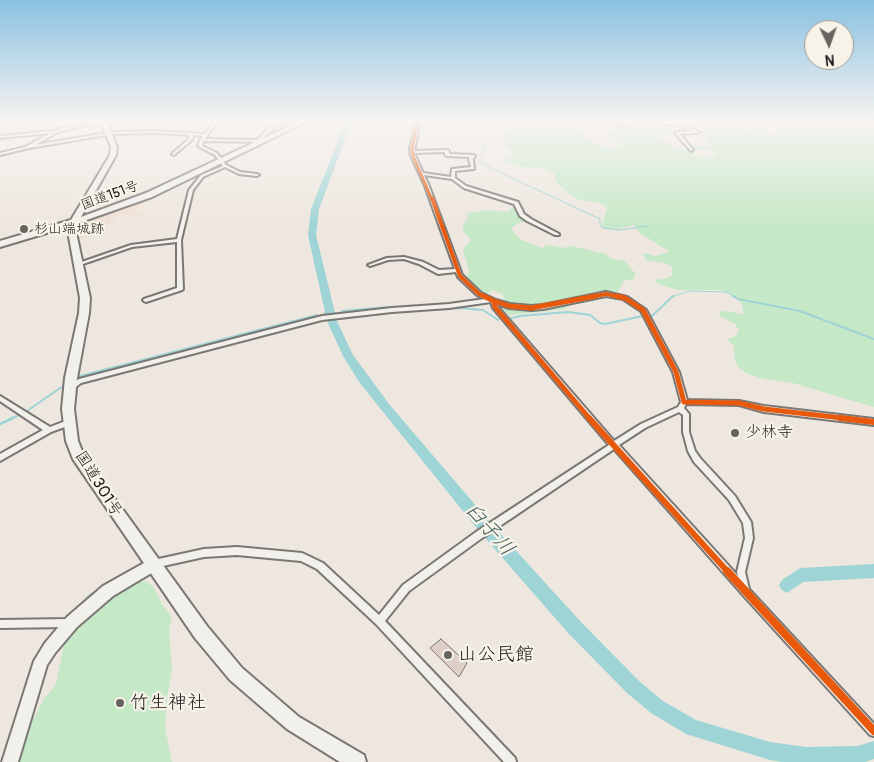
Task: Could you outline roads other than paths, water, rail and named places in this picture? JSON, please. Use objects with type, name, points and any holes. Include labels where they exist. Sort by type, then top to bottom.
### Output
[{"type":"highway","points":[[74,222],[112,157]]},
{"type":"highway","name":"国道151号","points":[[0,244],[74,222],[148,195],[223,164],[235,157]]},
{"type":"highway","name":"国道301号","points":[[74,222],[73,236],[85,298],[71,383],[68,423],[80,459],[201,632],[236,674],[293,723],[357,762]]},
{"type":"main road","points":[[10,762],[41,661],[50,648],[72,622],[108,591],[153,564]]},
{"type":"street","points":[[217,157],[223,164],[238,173],[257,175]]},
{"type":"street","points":[[414,157],[456,270],[466,284],[479,294],[520,308],[543,307],[606,294],[635,302],[643,310],[666,351],[678,378],[682,405],[686,414],[687,440],[692,451],[697,460],[732,498],[747,522],[749,538],[741,572],[746,592]]},
{"type":"street","points":[[453,178],[453,170],[473,168],[471,158],[472,157]]},
{"type":"street","points":[[146,300],[180,290],[179,240],[191,190],[202,176],[223,164]]},
{"type":"street","points":[[422,174],[453,178],[464,187],[516,203],[522,215],[528,220],[557,234]]},
{"type":"street","points":[[78,264],[118,252],[131,246],[179,240]]},
{"type":"street","points":[[370,265],[387,259],[404,258],[421,263],[438,272],[456,270]]},
{"type":"street","points":[[71,383],[324,318],[492,300]]},
{"type":"street","points":[[492,300],[495,307],[614,446],[620,450],[746,592],[874,731]]},
{"type":"street","points":[[0,398],[49,430]]},
{"type":"street","points":[[379,621],[406,588],[494,525],[643,426],[682,405],[734,402],[790,413],[874,422]]},
{"type":"street","points":[[0,458],[49,430],[68,423]]},
{"type":"street","points":[[153,564],[221,552],[302,557],[320,566],[379,621],[511,762]]},
{"type":"street","points":[[0,624],[72,622]]},
{"type":"waterway","name":"臼子川","points":[[335,157],[315,209],[312,235],[332,321],[348,356],[385,407],[484,526],[575,628],[633,687],[657,707],[692,728],[770,751],[806,756],[858,755],[874,750]]},
{"type":"waterway","points":[[480,158],[480,163],[600,219],[600,225],[603,228],[619,230],[649,226]]},
{"type":"waterway","points":[[672,297],[689,291],[726,292],[735,297]]},
{"type":"waterway","points":[[651,317],[673,296]]},
{"type":"waterway","points":[[733,296],[738,299],[800,311],[874,339]]},
{"type":"waterway","points":[[342,311],[387,307]]},
{"type":"waterway","points":[[398,312],[459,308],[483,310],[498,320]]},
{"type":"waterway","points":[[509,319],[520,316],[568,312],[590,315],[600,323],[605,324],[643,316]]},
{"type":"waterway","name":"臼子川","points":[[325,313],[335,313]]},
{"type":"waterway","points":[[76,377],[317,315]]},
{"type":"waterway","points":[[10,419],[24,413],[66,384]]},
{"type":"waterway","points":[[0,424],[13,418]]},
{"type":"waterway","points":[[787,585],[800,575],[874,571]]},
{"type":"place","name":"杉山端城跡","points":[[24,229]]},
{"type":"place","name":"少林寺","points":[[735,433]]},
{"type":"place","name":"山公民館","points":[[448,655]]},
{"type":"place","name":"竹生神社","points":[[120,703]]}]
